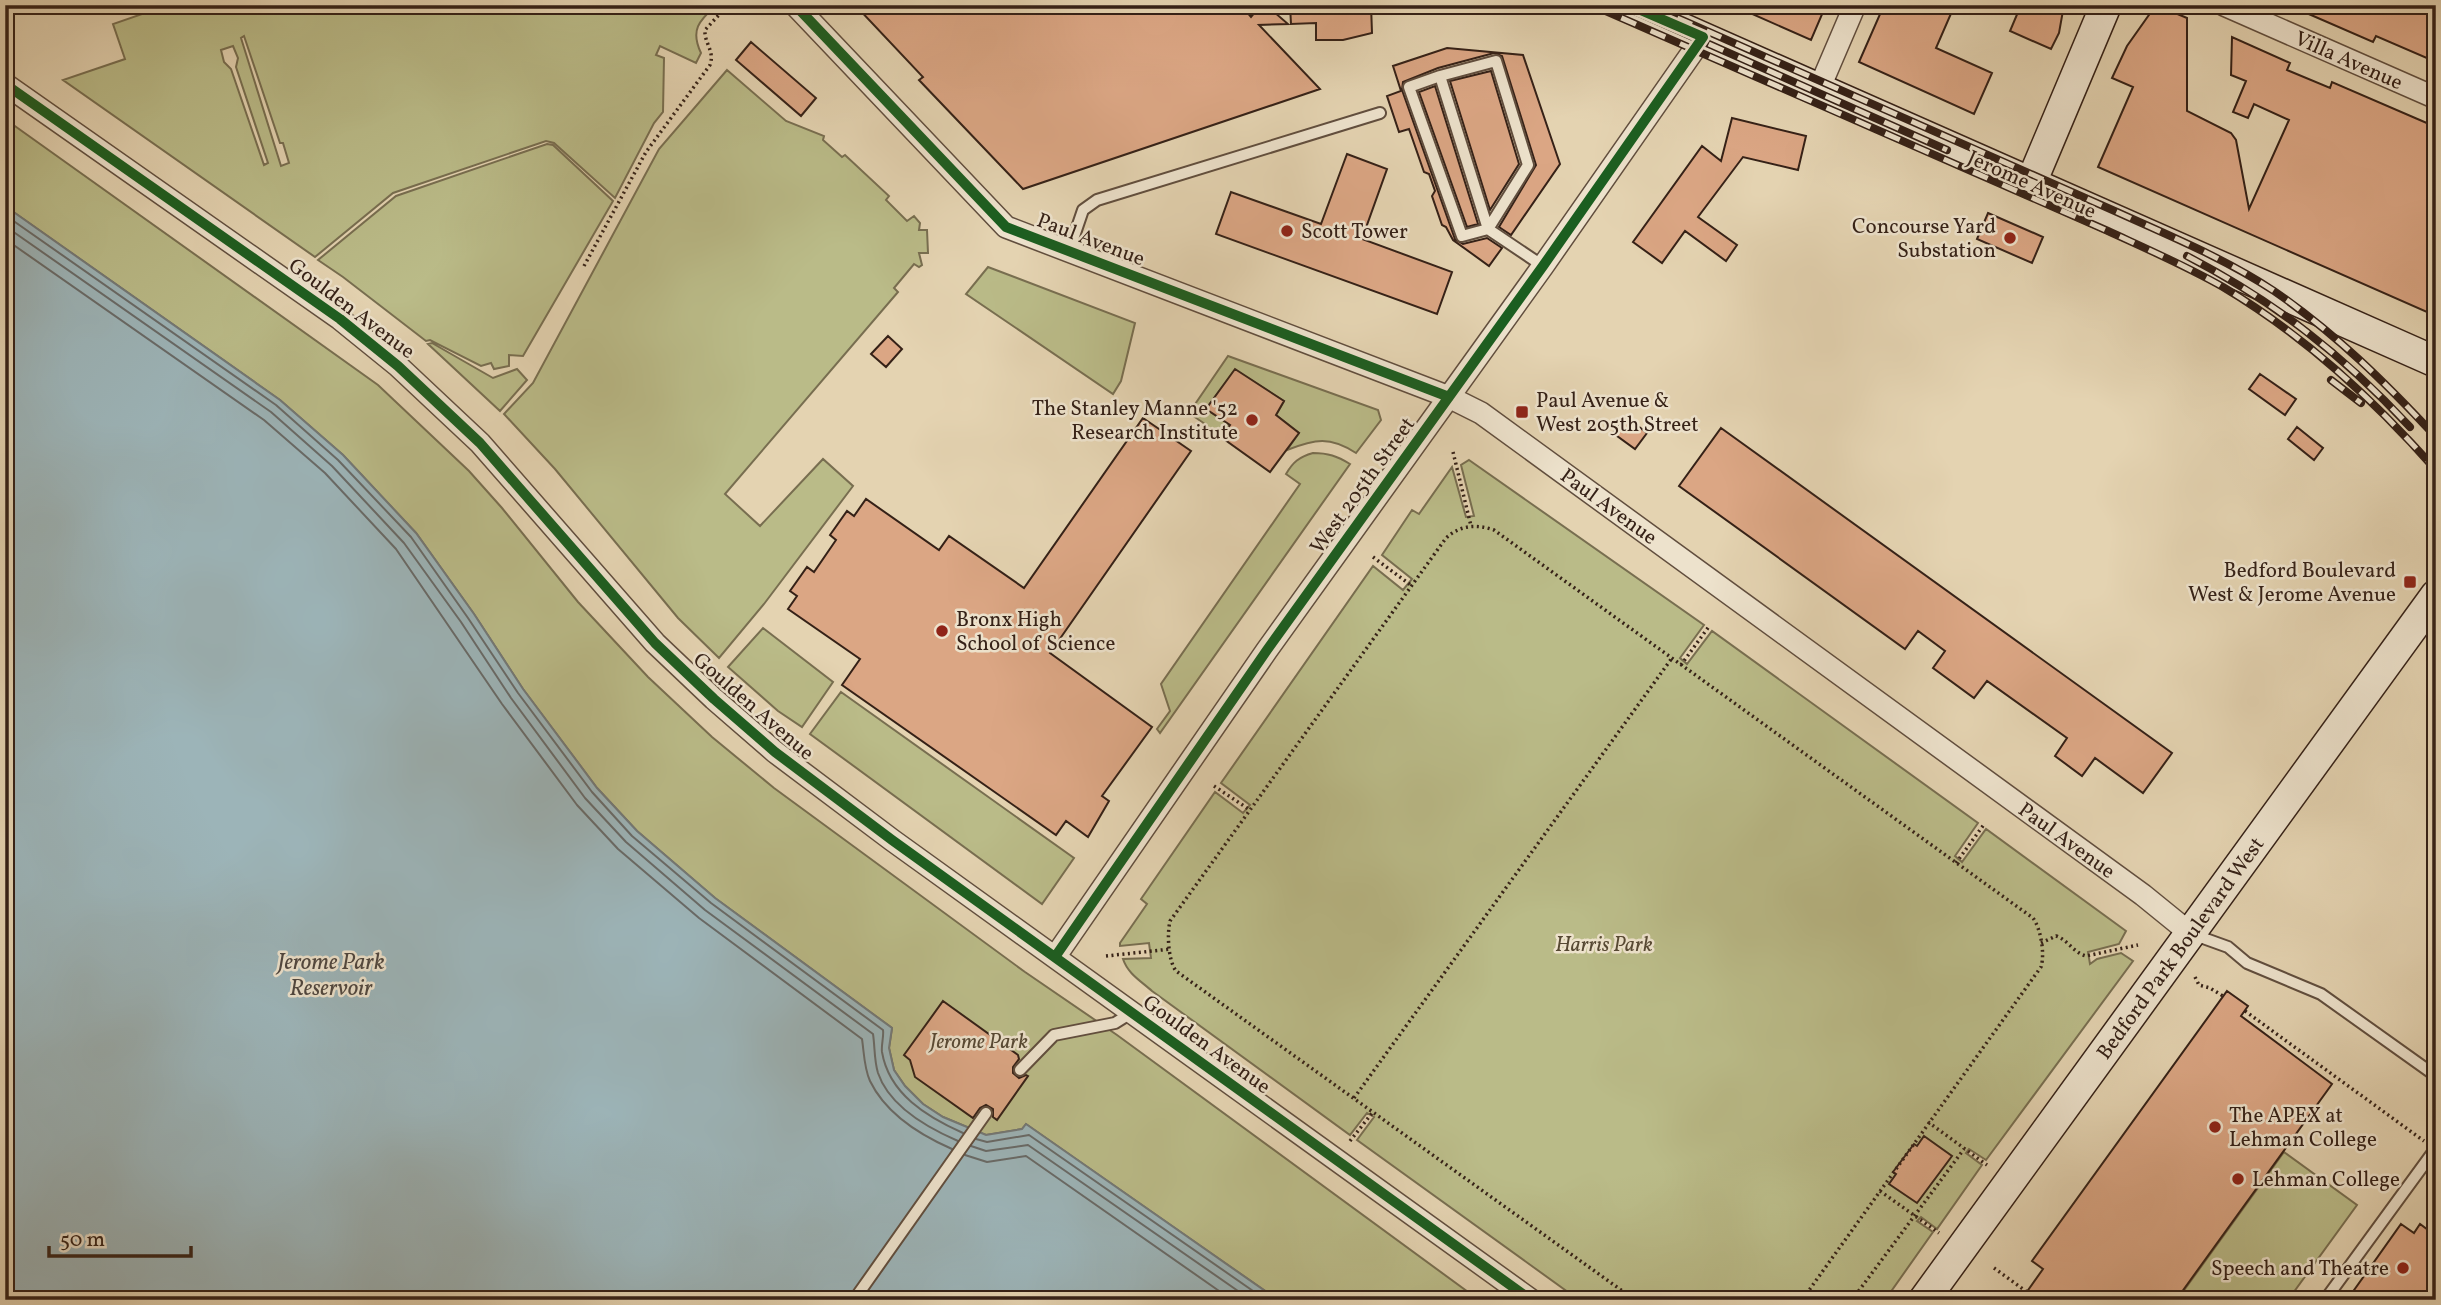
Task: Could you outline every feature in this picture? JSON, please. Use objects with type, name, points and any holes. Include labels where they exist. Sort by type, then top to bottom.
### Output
[{"type":"street","name":"Paul Avenue","points":[[795,5],[1006,227],[1449,397],[1481,413],[2143,895],[2191,934]]},
{"type":"street","name":"Jerome Avenue","points":[[1629,5],[2436,362]]},
{"type":"street","points":[[1819,89],[1855,5]]},
{"type":"street","points":[[2031,183],[2106,5]]},
{"type":"street","name":"Villa Avenue","points":[[2224,5],[2436,98]]},
{"type":"street","name":"West 205th Street","points":[[1055,957],[1267,650],[1543,266],[1703,37]]},
{"type":"street","name":"Goulden Avenue","points":[[5,83],[258,261],[375,347],[423,388],[480,443],[655,643],[713,699],[775,752],[1130,1013],[1531,1300]]},
{"type":"street","name":"Bedford Park Boulevard West","points":[[1924,1300],[2436,595]]},
{"type":"lane","points":[[1496,61],[1528,165],[1488,229],[1462,236],[1409,87],[1496,61]]},
{"type":"lane","points":[[1440,76],[1488,229],[1543,266]]},
{"type":"lane","points":[[1069,251],[1083,210],[1097,200],[1380,113]]},
{"type":"lane","points":[[2191,934],[2228,947],[2247,963],[2321,994],[2436,1076]]},
{"type":"lane","points":[[1020,1070],[1054,1035],[1115,1023],[1130,1013]]},
{"type":"lane","points":[[854,1300],[986,1113]]},
{"type":"lane","points":[[2325,1300],[2435,1148]]},
{"type":"path","points":[[584,266],[646,152],[710,65],[712,50],[705,38],[705,30],[728,5]]},
{"type":"path","points":[[1453,452],[1471,526]]},
{"type":"path","points":[[1635,1300],[1176,971],[1172,965],[1168,928],[1170,922],[1446,538],[1460,527],[1494,530],[2033,918],[2037,924],[2043,961],[2041,967],[1802,1300]]},
{"type":"path","points":[[1373,557],[1412,586]]},
{"type":"path","points":[[1681,665],[1710,625]]},
{"type":"path","points":[[1354,1098],[1672,658]]},
{"type":"path","points":[[1214,786],[1250,810]]},
{"type":"path","points":[[1956,863],[1985,823]]},
{"type":"path","points":[[2040,944],[2056,936],[2085,956],[2138,945]]},
{"type":"path","points":[[1106,956],[1171,949]]},
{"type":"path","points":[[2195,977],[2199,985],[2223,996]]},
{"type":"path","points":[[2245,1011],[2435,1148]]},
{"type":"path","points":[[1350,1141],[1373,1112]]},
{"type":"path","points":[[1928,1122],[1987,1165]]},
{"type":"path","points":[[1852,1300],[1964,1149]]},
{"type":"path","points":[[1880,1191],[1939,1233]]},
{"type":"path","points":[[1994,1268],[2027,1292]]},
{"type":"green space","points":[[168,5],[716,5],[698,26],[696,38],[701,53],[696,63],[660,46],[656,55],[664,58],[663,112],[654,123],[615,198],[554,143],[546,141],[393,193],[315,257],[63,80],[125,59],[113,24]],"holes":[[[244,36],[289,163],[281,166],[241,38]],[[233,46],[238,58],[236,67],[268,163],[264,165],[231,69],[224,62],[221,50]]]},
{"type":"green space","points":[[727,70],[786,121],[824,136],[823,140],[842,157],[845,155],[889,196],[886,200],[907,221],[914,216],[920,223],[919,230],[927,230],[928,253],[919,253],[922,265],[919,267],[914,264],[894,288],[898,292],[725,494],[760,526],[823,459],[853,486],[764,604],[719,658],[678,618],[555,469],[504,414],[533,383],[659,149]]},
{"type":"green space","name":"Jerome Park","points":[[5,119],[378,385],[469,471],[578,602],[648,677],[712,737],[774,788],[1479,1300],[1278,1300],[1026,1124],[1022,1129],[986,1135],[943,1117],[923,1104],[894,1070],[889,1048],[892,1028],[715,898],[637,831],[597,788],[523,689],[416,533],[343,455],[280,400],[5,206]]},
{"type":"green space","points":[[547,144],[553,145],[613,201],[523,356],[509,355],[509,366],[494,369],[491,363],[481,366],[430,340],[426,341],[318,260],[396,196]]},
{"type":"green space","points":[[988,267],[1135,323],[1121,381],[1113,394],[966,294]]},
{"type":"green space","points":[[432,343],[493,378],[517,369],[527,380],[500,411],[428,344]]},
{"type":"green space","points":[[1228,356],[1378,410],[1381,420],[1356,453],[1338,444],[1322,441],[1287,450],[1299,433],[1276,415],[1284,401],[1235,370],[1206,409],[1230,425],[1219,439],[1203,428],[1205,424],[1189,413]]},
{"type":"green space","points":[[1313,453],[1332,456],[1350,464],[1160,733],[1157,729],[1170,711],[1161,684],[1300,484],[1286,474],[1300,458]]},
{"type":"green space","name":"Harris Park","points":[[1469,460],[1704,625],[1680,658],[1687,664],[1712,631],[1978,823],[1955,856],[1962,862],[1986,829],[2126,931],[2119,944],[2088,952],[2090,964],[2097,959],[2121,953],[2133,961],[1986,1160],[1969,1149],[1966,1153],[1982,1165],[1937,1229],[1921,1217],[1917,1221],[1933,1232],[1885,1300],[1579,1300],[1357,1140],[1374,1117],[1367,1113],[1350,1135],[1152,991],[1135,977],[1125,964],[1123,959],[1151,958],[1149,943],[1120,946],[1120,943],[1147,904],[1141,899],[1215,792],[1243,813],[1250,805],[1221,783],[1373,566],[1403,590],[1412,579],[1382,555],[1412,510],[1419,514],[1452,467],[1466,517],[1474,516],[1461,465]]},
{"type":"green space","points":[[763,628],[833,682],[802,727],[778,711],[728,667]]},
{"type":"green space","points":[[841,692],[1074,858],[1042,904],[810,734]]},
{"type":"green space","points":[[2284,1152],[2357,1205],[2288,1300],[2177,1300]]},
{"type":"water","name":"Jerome Park Reservoir","points":[[5,206],[280,400],[343,455],[416,533],[523,689],[597,788],[637,831],[715,898],[892,1028],[889,1048],[894,1070],[923,1104],[943,1117],[986,1135],[1022,1129],[1026,1124],[1278,1300],[5,1300]]},
{"type":"building","points":[[855,5],[1241,5],[1251,17],[1261,5],[1266,5],[1288,24],[1259,25],[1320,89],[1023,189],[919,80],[923,77]]},
{"type":"building","points":[[1290,5],[1371,5],[1372,33],[1343,40],[1316,40],[1316,23],[1291,24]]},
{"type":"building","points":[[1732,5],[1826,5],[1811,40]]},
{"type":"building","points":[[1884,5],[1944,5],[1953,9],[1936,48],[1992,73],[1974,114],[1859,62]]},
{"type":"building","points":[[2021,5],[2064,5],[2059,33],[2051,49],[2010,31]]},
{"type":"building","points":[[2156,5],[2187,18],[2187,111],[2231,133],[2236,140],[2249,209],[2289,120],[2254,104],[2248,118],[2233,112],[2246,81],[2231,75],[2232,37],[2290,63],[2287,70],[2330,88],[2332,82],[2436,127],[2436,316],[2098,167],[2133,87],[2112,78],[2127,46]]},
{"type":"building","points":[[2288,5],[2436,5],[2436,62],[2376,36],[2373,42]]},
{"type":"building","points":[[751,42],[816,98],[801,116],[736,60]]},
{"type":"building","points":[[1447,48],[1523,55],[1560,164],[1511,235],[1499,227],[1536,165],[1502,56],[1494,53],[1438,68],[1403,82],[1402,90],[1455,239],[1463,244],[1487,238],[1502,248],[1489,266],[1453,240],[1442,225],[1432,196],[1435,191],[1429,174],[1424,172],[1409,129],[1399,132],[1387,96],[1401,91],[1393,66]]},
{"type":"building","points":[[1491,71],[1519,164],[1490,210],[1450,81]]},
{"type":"building","points":[[1435,86],[1478,224],[1467,227],[1419,92]]},
{"type":"building","points":[[1732,118],[1806,136],[1798,170],[1743,157],[1698,217],[1737,245],[1726,261],[1685,231],[1662,263],[1633,242],[1702,146],[1721,161]]},
{"type":"building","name":"Scott Tower","points":[[1347,154],[1387,169],[1362,239],[1452,272],[1437,314],[1216,234],[1231,192],[1321,224]]},
{"type":"building","name":"Concourse Yard Substation","points":[[1988,213],[2043,237],[2032,263],[1977,239]]},
{"type":"building","points":[[888,336],[902,349],[886,367],[871,354]]},
{"type":"building","name":"The Stanley Manne '52 Research Institute","points":[[1235,369],[1284,401],[1276,415],[1299,433],[1270,472],[1221,437],[1230,425],[1206,409]]},
{"type":"building","points":[[2260,374],[2296,399],[2285,415],[2249,389]]},
{"type":"building","points":[[1626,417],[1647,433],[1635,449],[1613,433]]},
{"type":"building","name":"Bronx High School of Science","points":[[1143,418],[1191,451],[1050,653],[1152,727],[1102,796],[1109,801],[1088,837],[1066,821],[1056,835],[842,685],[860,659],[788,609],[797,596],[790,591],[807,567],[814,572],[836,540],[830,535],[847,511],[854,516],[866,499],[939,550],[949,536],[1024,588]]},
{"type":"building","points":[[2297,427],[2323,448],[2314,460],[2288,439]]},
{"type":"building","points":[[1721,428],[2172,753],[2143,793],[2095,758],[2082,776],[2055,756],[2067,738],[1987,681],[1974,698],[1933,668],[1945,651],[1918,631],[1905,649],[1679,486]]},
{"type":"building","name":"The APEX at Lehman College","points":[[2227,991],[2248,1006],[2241,1016],[2332,1084],[2176,1300],[2021,1300],[2043,1269],[2032,1261]]},
{"type":"building","points":[[943,1001],[1018,1055],[1013,1073],[1019,1078],[1028,1076],[997,1120],[993,1117],[993,1109],[986,1105],[980,1108],[973,1118],[915,1077],[910,1060],[904,1055]]},
{"type":"building","points":[[1924,1136],[1952,1156],[1917,1203],[1889,1184],[1896,1174],[1893,1172],[1914,1144],[1917,1146]]},
{"type":"building","name":"Speech and Theatre","points":[[2401,1224],[2414,1233],[2420,1224],[2436,1236],[2436,1300],[2347,1300]]},
{"type":"railway","points":[[1592,5],[2108,231],[2209,279],[2282,326],[2337,370],[2388,418],[2436,470]]},
{"type":"railway","points":[[1621,5],[1947,150]]},
{"type":"railway","points":[[1648,5],[2157,230],[2237,269],[2274,291],[2339,341],[2436,437]]},
{"type":"railway","points":[[2187,256],[2249,292],[2306,331],[2359,376],[2410,427]]},
{"type":"railway","points":[[2331,380],[2361,403]]},
{"type":"cycle path","points":[[795,5],[1006,227],[1449,397]]},
{"type":"cycle path","points":[[1055,957],[1267,650],[1543,266],[1703,37],[1629,5]]},
{"type":"cycle path","points":[[5,84],[340,319],[398,366],[480,443],[655,643],[775,752],[892,840],[1531,1300]]},
{"type":"place","name":"Scott Tower","points":[[1287,231]]},
{"type":"place","name":"Concourse Yard Substation","points":[[2010,238]]},
{"type":"place","name":"Paul Avenue & West 205th Street","points":[[1522,412]]},
{"type":"place","name":"The Stanley Manne '52 Research Institute","points":[[1252,420]]},
{"type":"place","name":"Bedford Boulevard West & Jerome Avenue","points":[[2410,582]]},
{"type":"place","name":"Bronx High School of Science","points":[[942,631]]},
{"type":"place","name":"The APEX at Lehman College","points":[[2215,1127]]},
{"type":"place","name":"Lehman College","points":[[2238,1179]]},
{"type":"place","name":"Speech and Theatre","points":[[2403,1268]]}]
